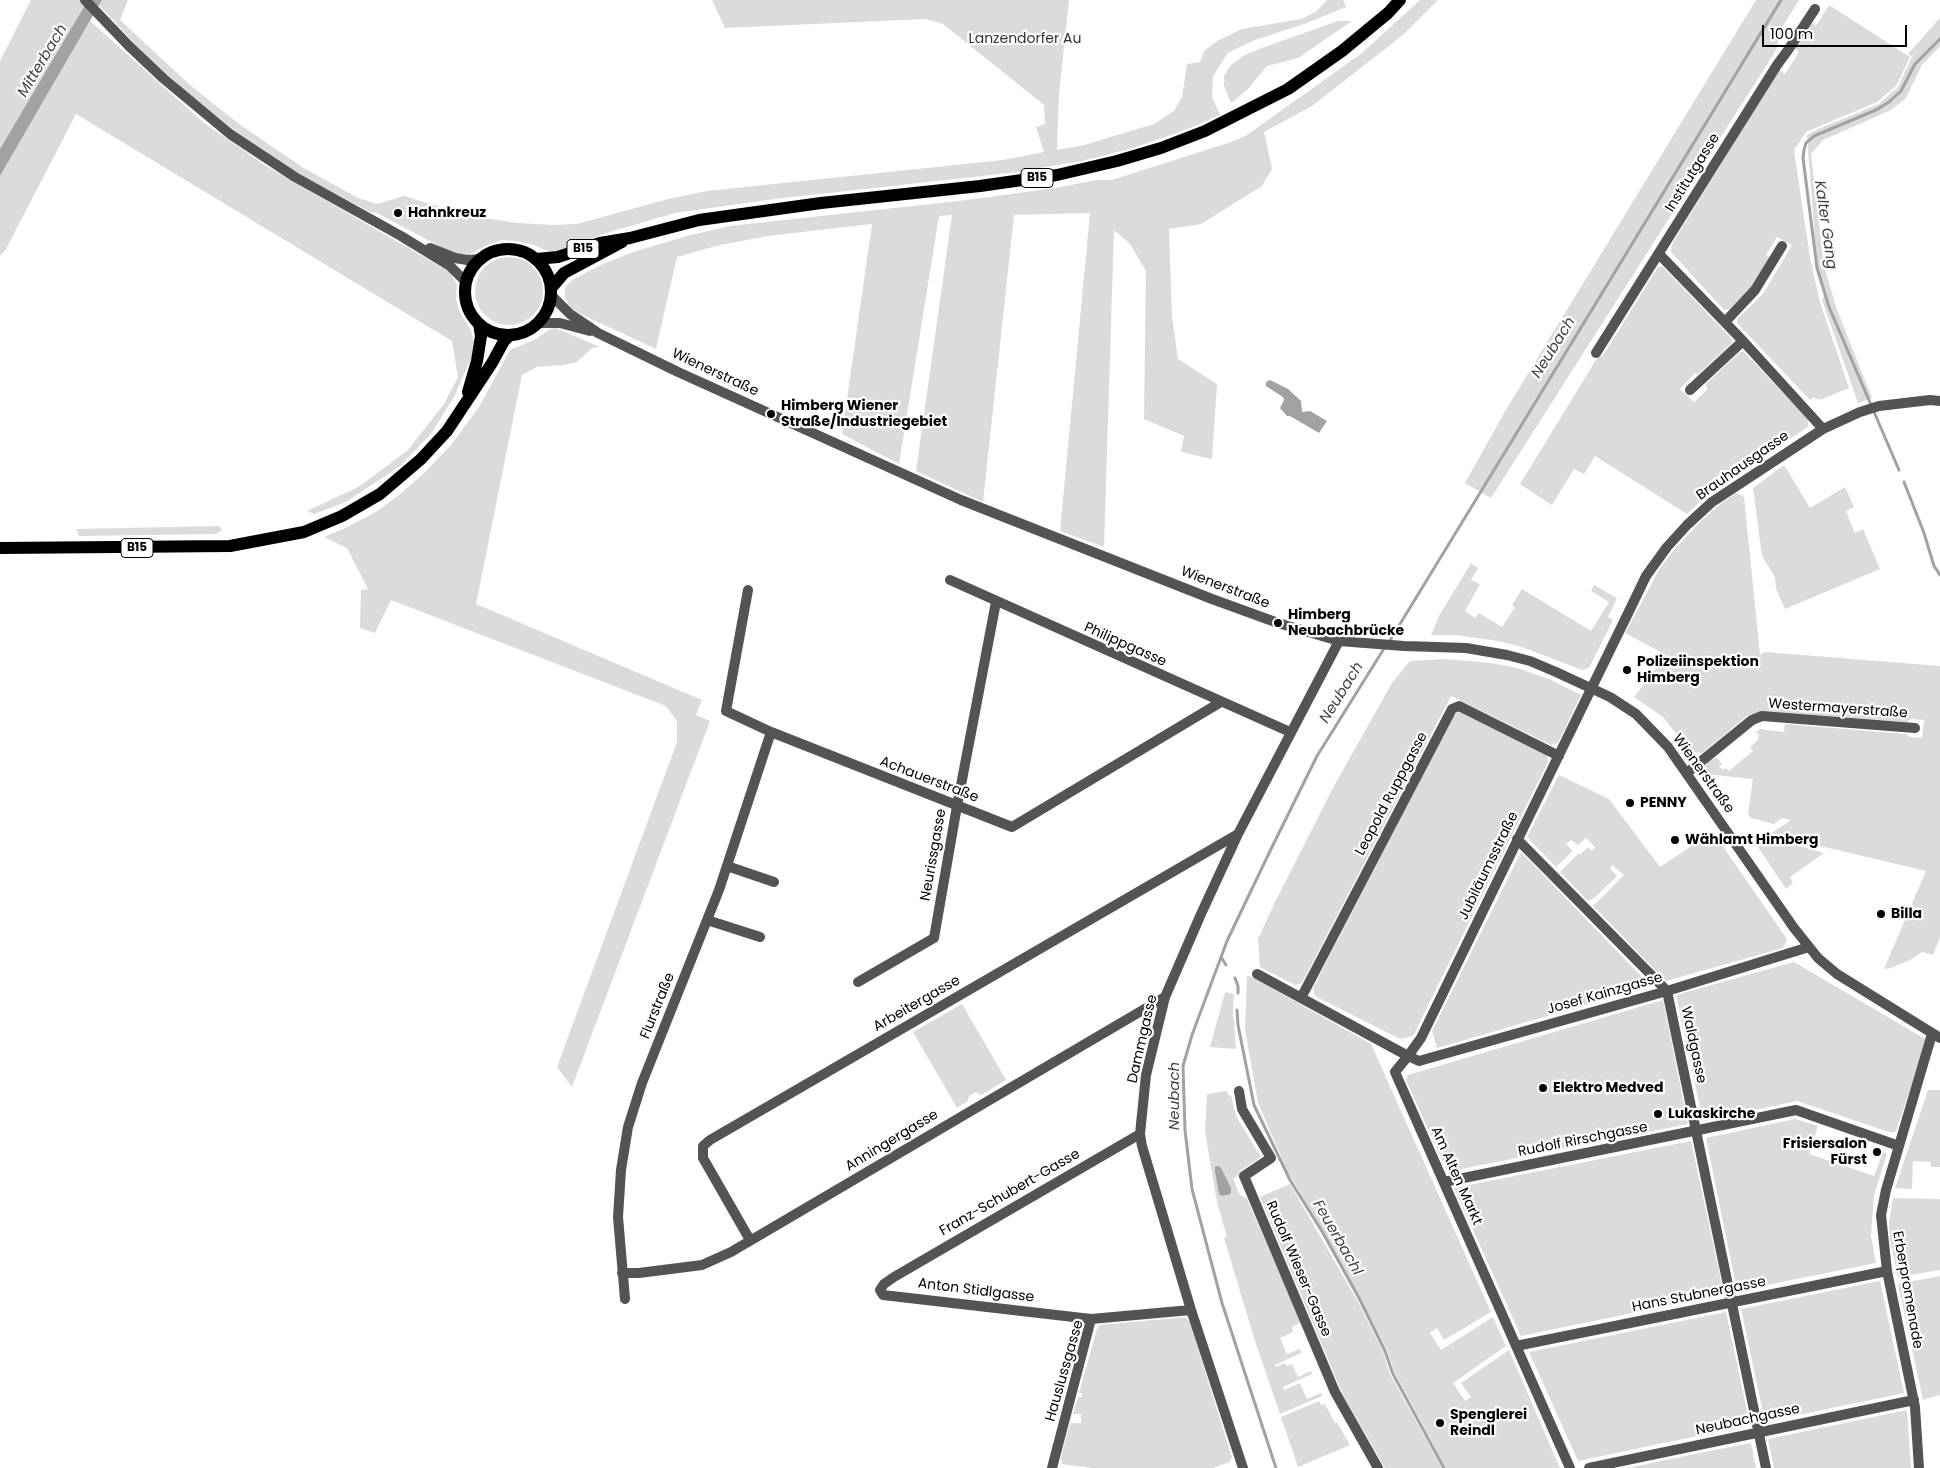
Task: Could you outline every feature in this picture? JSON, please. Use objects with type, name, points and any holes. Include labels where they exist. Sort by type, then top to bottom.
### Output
[{"type":"main road","name":"B15","points":[[480,260],[495,251],[512,249],[529,254],[536,259],[558,257],[600,243],[630,238],[699,220],[821,203],[980,186],[1057,175],[1117,161],[1161,148],[1205,131],[1288,89],[1342,51],[1400,0]]},
{"type":"main road","name":"B15","points":[[539,322],[546,313],[552,292],[564,273],[604,254],[630,238]]},
{"type":"main road","points":[[536,259],[544,268],[552,292]]},
{"type":"main road","points":[[466,282],[469,274],[480,260]]},
{"type":"main road","name":"B15","points":[[464,403],[477,361],[481,336],[479,324],[473,317],[466,300],[466,282]]},
{"type":"main road","points":[[479,324],[498,334],[510,335],[525,331],[539,322]]},
{"type":"main road","name":"B15","points":[[0,548],[230,546],[304,532],[342,516],[380,494],[422,459],[447,431],[510,335]]},
{"type":"street","points":[[85,0],[164,80],[230,134],[295,177],[401,236],[450,266],[466,282]]},
{"type":"street","name":"Institutgasse","points":[[1596,353],[1776,64],[1788,50],[1815,9]]},
{"type":"street","points":[[401,236],[455,258],[480,260]]},
{"type":"street","points":[[1725,322],[1755,290],[1782,246]]},
{"type":"street","points":[[1659,254],[1744,341],[1823,429]]},
{"type":"street","name":"Wienerstraße","points":[[552,292],[570,314],[598,333],[678,372],[961,500],[1212,599],[1278,623],[1339,641],[1365,644],[1466,648],[1507,655],[1530,661],[1592,687],[1636,714],[1668,747],[1688,772],[1809,948],[1836,974],[1936,1036]]},
{"type":"street","name":"Wienerstraße","points":[[539,322],[560,323],[598,333]]},
{"type":"street","points":[[1690,390],[1744,341]]},
{"type":"street","name":"Brauhausgasse","points":[[1592,687],[1646,576],[1667,547],[1712,502],[1823,429],[1865,410],[1879,406],[1930,400],[1940,401]]},
{"type":"street","name":"Philippgasse","points":[[950,580],[1290,732]]},
{"type":"street","name":"Achauerstraße","points":[[748,590],[726,711],[771,732],[1012,827],[1221,702]]},
{"type":"street","name":"Neurissgasse","points":[[858,982],[934,938],[996,602]]},
{"type":"street","name":"Dammgasse","points":[[1240,1467],[1140,1134],[1146,1075],[1166,998],[1238,834],[1339,641]]},
{"type":"street","name":"Jubiläumsstraße","points":[[1408,1056],[1421,1038],[1592,687]]},
{"type":"street","name":"Leopold Ruppgasse","points":[[1301,998],[1452,709],[1459,706],[1559,756]]},
{"type":"street","name":"Westermayerstraße","points":[[1688,772],[1752,720],[1762,716],[1916,728]]},
{"type":"street","name":"Flurstraße","points":[[625,1299],[618,1217],[621,1170],[628,1127],[642,1083],[727,866],[771,732]]},
{"type":"street","name":"Arbeitergasse","points":[[750,1240],[703,1158],[703,1146],[710,1140],[1238,834]]},
{"type":"street","name":"Waldgasse","points":[[1517,839],[1667,990],[1766,1468]]},
{"type":"street","points":[[727,866],[774,882]]},
{"type":"street","points":[[707,920],[760,938]]},
{"type":"street","name":"Josef Kainzgasse","points":[[1408,1056],[1420,1061],[1809,948]]},
{"type":"street","points":[[1257,974],[1408,1056]]},
{"type":"street","name":"Anningergasse","points":[[622,1273],[702,1265],[750,1240],[1166,998]]},
{"type":"street","name":"Erberpromenade","points":[[1919,1468],[1914,1400],[1887,1271],[1881,1215],[1886,1190],[1936,1036]]},
{"type":"street","name":"Am Alten Markt","points":[[1408,1056],[1395,1072],[1570,1468]]},
{"type":"street","name":"Rudolf Wieser-Gasse","points":[[1240,1091],[1242,1109],[1271,1158],[1244,1176],[1335,1392],[1378,1468]]},
{"type":"street","name":"Rudolf Rirschgasse","points":[[1444,1182],[1796,1110],[1900,1146]]},
{"type":"street","name":"Franz-Schubert-Gasse","points":[[894,1277],[1140,1134]]},
{"type":"street","name":"Hans Stubnergasse","points":[[1516,1346],[1887,1271]]},
{"type":"street","name":"Anton Stidlgasse","points":[[894,1277],[884,1284],[880,1290],[883,1295],[1091,1319]]},
{"type":"street","name":"Hauslussgasse","points":[[1052,1468],[1091,1319],[1192,1310]]},
{"type":"street","name":"Neubachgasse","points":[[1589,1468],[1914,1400]]},
{"type":"green space","points":[[31,0],[88,0],[0,149],[0,61]]},
{"type":"green space","name":"Lanzendorfer Au","points":[[102,0],[128,0],[120,20],[190,85],[239,124],[302,167],[358,198],[377,204],[404,196],[467,215],[517,223],[553,225],[577,224],[668,199],[707,191],[1003,160],[1044,152],[1036,127],[1045,124],[1044,105],[943,24],[925,19],[725,28],[712,0],[1069,0],[1059,95],[1057,150],[1084,145],[1154,124],[1174,111],[1182,97],[1187,64],[1200,62],[1204,51],[1217,41],[1242,29],[1301,19],[1317,11],[1327,0],[1343,0],[1346,7],[1307,23],[1252,41],[1228,53],[1213,76],[1212,97],[1220,115],[1188,129],[1133,148],[1082,161],[1009,173],[775,199],[675,213],[606,233],[558,252],[547,251],[534,245],[516,241],[502,240],[468,255],[456,255],[303,176],[230,127],[180,86],[134,43],[99,5]]},
{"type":"green space","points":[[1420,0],[1438,0],[1403,35],[1312,106],[1264,132],[1272,169],[1262,186],[1201,224],[1169,229],[1172,316],[1178,359],[1217,384],[1212,459],[1181,452],[1184,436],[1144,419],[1146,271],[1130,244],[1114,230],[1104,547],[1060,531],[1090,213],[1014,215],[983,502],[916,471],[952,215],[939,216],[899,464],[842,434],[872,224],[767,236],[716,246],[677,257],[656,349],[585,316],[571,308],[565,298],[565,287],[572,280],[603,264],[633,252],[687,236],[730,226],[967,200],[1055,188],[1097,180],[1112,180],[1234,141],[1247,135],[1362,53]]},
{"type":"green space","points":[[1756,0],[1799,0],[1783,26],[1775,52],[1491,498],[1465,483],[1507,408]]},
{"type":"green space","points":[[1829,5],[1910,57],[1896,86],[1877,102],[1806,132],[1794,150],[1810,258],[1820,302],[1849,388],[1820,400],[1818,398],[1816,400],[1814,397],[1810,400],[1737,323],[1738,318],[1763,294],[1792,245],[1777,237],[1766,255],[1770,258],[1752,288],[1729,309],[1724,310],[1671,252],[1672,244],[1779,70],[1785,74],[1799,52],[1794,48],[1810,22],[1816,26]]},
{"type":"green space","points":[[1940,18],[1940,46],[1922,65],[1906,98],[1891,110],[1823,140],[1811,154],[1824,266],[1836,307],[1872,398],[1858,403],[1822,300],[1825,294],[1817,268],[1807,135],[1879,104],[1898,87],[1912,57],[1908,54]]},
{"type":"green space","points":[[90,21],[204,123],[266,166],[450,272],[457,285],[456,298],[459,311],[471,330],[474,342],[472,356],[454,397],[431,434],[400,466],[346,502],[314,514],[307,511],[360,486],[408,450],[444,404],[458,377],[452,341],[76,114],[6,249],[0,256],[0,176]]},
{"type":"green space","points":[[1338,21],[1352,21],[1298,58],[1267,66],[1247,90],[1231,103],[1224,86],[1224,76],[1231,65],[1243,56],[1259,49]]},
{"type":"green space","points":[[509,257],[522,260],[533,267],[540,278],[543,291],[540,304],[533,315],[522,322],[509,325],[496,322],[485,315],[478,304],[475,291],[478,278],[485,267],[496,260]]},
{"type":"green space","points":[[1658,267],[1663,267],[1732,339],[1732,343],[1697,375],[1695,373],[1680,389],[1694,402],[1708,389],[1705,385],[1740,352],[1744,352],[1808,419],[1808,427],[1732,476],[1687,514],[1595,456],[1584,474],[1574,469],[1552,505],[1520,484],[1599,355],[1602,357]]},
{"type":"green space","points":[[556,328],[600,347],[592,348],[577,362],[537,367],[522,375],[476,604],[702,700],[696,715],[710,721],[572,1087],[557,1067],[677,742],[677,721],[666,706],[391,600],[375,633],[360,628],[361,590],[368,589],[347,548],[324,537],[376,512],[423,474],[451,445],[479,407],[510,350],[536,339],[550,329]]},
{"type":"green space","points":[[1784,465],[1810,508],[1845,487],[1854,507],[1846,511],[1855,533],[1863,529],[1880,569],[1785,609],[1776,589],[1775,577],[1762,556],[1753,488]]},
{"type":"green space","points":[[1736,493],[1744,497],[1760,655],[1765,652],[1940,666],[1940,937],[1933,955],[1922,952],[1910,960],[1884,969],[1926,871],[1770,834],[1791,820],[1782,818],[1774,824],[1751,818],[1748,814],[1753,779],[1705,774],[1703,770],[1709,761],[1717,758],[1722,764],[1719,766],[1723,770],[1726,768],[1729,771],[1753,751],[1750,747],[1758,740],[1759,733],[1755,733],[1760,729],[1784,732],[1785,724],[1906,734],[1910,737],[1922,738],[1924,720],[1911,719],[1907,722],[1764,711],[1748,715],[1702,753],[1691,752],[1663,717],[1634,697],[1666,655],[1625,633],[1660,568],[1673,551],[1699,523],[1720,504]]},
{"type":"green space","points":[[220,526],[222,530],[216,534],[79,536],[76,529]]},
{"type":"green space","points":[[1471,563],[1478,568],[1471,580],[1480,584],[1465,611],[1475,618],[1479,613],[1502,627],[1515,607],[1512,605],[1522,589],[1591,631],[1609,602],[1591,591],[1594,585],[1617,598],[1608,617],[1613,620],[1589,668],[1582,670],[1522,647],[1498,641],[1456,635],[1431,635],[1439,616]]},
{"type":"green space","points":[[1444,659],[1491,663],[1517,668],[1549,679],[1581,695],[1558,743],[1551,745],[1451,696],[1302,983],[1295,985],[1260,967],[1258,939],[1275,902],[1334,786],[1392,683],[1410,661]]},
{"type":"green space","points":[[1460,712],[1547,755],[1548,762],[1413,1036],[1400,1039],[1315,996],[1313,988],[1454,715]]},
{"type":"green space","points":[[1559,775],[1609,799],[1660,867],[1713,832],[1787,939],[1783,948],[1666,981],[1593,906],[1624,875],[1612,865],[1610,868],[1617,876],[1594,898],[1588,901],[1560,872],[1579,853],[1580,855],[1588,847],[1592,851],[1595,847],[1586,838],[1578,845],[1571,840],[1566,844],[1573,851],[1556,867],[1527,837]]},
{"type":"green space","points":[[1772,838],[1824,853],[1790,877],[1793,883],[1786,889],[1758,847]]},
{"type":"green space","points":[[1521,852],[1642,977],[1637,990],[1437,1048],[1432,1031]]},
{"type":"green space","points":[[1794,962],[1927,1040],[1896,1131],[1893,1133],[1797,1101],[1703,1121],[1676,995]]},
{"type":"green space","points":[[1247,976],[1371,1044],[1491,1312],[1444,1340],[1437,1328],[1430,1333],[1441,1350],[1493,1317],[1506,1346],[1453,1383],[1465,1401],[1471,1397],[1461,1383],[1509,1350],[1560,1468],[1446,1468],[1395,1373],[1387,1350],[1348,1275],[1288,1172],[1258,1103],[1245,1029]]},
{"type":"green space","points":[[1225,992],[1234,994],[1233,1010],[1236,1049],[1210,1047]]},
{"type":"green space","points":[[1663,1000],[1688,1124],[1451,1171],[1446,1169],[1406,1080],[1408,1075]]},
{"type":"green space","points":[[962,1004],[1006,1080],[981,1095],[976,1092],[969,1096],[968,1101],[957,1108],[913,1032]]},
{"type":"green space","points":[[1928,1090],[1940,1090],[1940,1167],[1931,1167],[1931,1162],[1913,1161],[1912,1189],[1895,1188]]},
{"type":"green space","points":[[1227,1091],[1229,1096],[1231,1095],[1236,1116],[1261,1157],[1233,1178],[1239,1194],[1247,1199],[1301,1322],[1292,1327],[1293,1332],[1280,1338],[1287,1354],[1300,1349],[1301,1353],[1275,1365],[1276,1367],[1285,1363],[1287,1366],[1292,1364],[1298,1377],[1311,1371],[1312,1374],[1283,1387],[1284,1390],[1300,1383],[1307,1399],[1321,1393],[1322,1396],[1280,1414],[1255,1341],[1224,1238],[1227,1237],[1217,1202],[1205,1132],[1207,1094]]},
{"type":"green space","points":[[1795,1119],[1818,1126],[1809,1154],[1874,1176],[1883,1152],[1887,1154],[1874,1195],[1871,1235],[1876,1263],[1737,1291],[1706,1138]]},
{"type":"green space","points":[[1691,1141],[1724,1294],[1521,1336],[1454,1188]]},
{"type":"green space","points":[[1290,1184],[1358,1302],[1383,1352],[1390,1374],[1442,1468],[1385,1468],[1343,1395],[1260,1197]]},
{"type":"green space","points":[[1893,1198],[1940,1199],[1940,1270],[1898,1277],[1890,1240],[1889,1222]]},
{"type":"green space","points":[[1940,1276],[1940,1395],[1923,1400],[1898,1284]]},
{"type":"green space","points":[[1880,1281],[1904,1393],[1765,1422],[1741,1309]]},
{"type":"green space","points":[[1726,1312],[1750,1425],[1578,1461],[1529,1352]]},
{"type":"green space","points":[[1185,1317],[1189,1321],[1232,1457],[1230,1462],[1213,1468],[1092,1468],[1062,1464],[1061,1457],[1070,1423],[1081,1423],[1081,1414],[1073,1414],[1078,1397],[1082,1397],[1082,1393],[1079,1393],[1097,1329],[1100,1325]]},
{"type":"green space","points":[[1319,1401],[1321,1405],[1325,1404],[1350,1445],[1298,1467],[1281,1417]]},
{"type":"green space","points":[[1907,1410],[1911,1468],[1774,1468],[1768,1439]]},
{"type":"green space","points":[[1751,1443],[1756,1468],[1628,1468],[1709,1451]]},
{"type":"shaded area","points":[[88,0],[102,0],[0,176],[0,149]]},
{"type":"shaded area","points":[[1270,380],[1288,389],[1301,401],[1302,412],[1310,411],[1327,421],[1319,433],[1287,416],[1280,408],[1284,400],[1283,397],[1266,386],[1266,382]]},
{"type":"shaded area","points":[[1215,1167],[1221,1168],[1231,1188],[1231,1193],[1228,1195],[1221,1196],[1219,1194],[1215,1171]]},
{"type":"waterway","name":"Neubach","points":[[1389,642],[1781,0]]},
{"type":"waterway","name":"Kalter Gang","points":[[1899,470],[1829,307],[1817,268],[1803,158],[1806,143],[1814,136],[1876,110],[1889,102],[1901,91],[1915,64],[1940,39]]},
{"type":"waterway","name":"Kalter Gang","points":[[1904,482],[1924,533],[1934,566],[1940,575]]},
{"type":"waterway","name":"Neubach","points":[[1276,1468],[1222,1303],[1192,1189],[1185,1130],[1183,1066],[1192,1035],[1227,941],[1271,849],[1317,756],[1385,647]]},
{"type":"waterway","name":"Neubach","points":[[1221,957],[1226,965]]},
{"type":"waterway","points":[[1235,978],[1238,993]]},
{"type":"waterway","name":"Feuerbachl","points":[[1237,1010],[1238,1025],[1254,1105],[1290,1180],[1323,1233],[1359,1298],[1385,1351],[1393,1374],[1444,1468]]},
{"type":"place","name":"Hahnkreuz","points":[[398,213]]},
{"type":"place","name":"Himberg Wiener Straße/Industriegebiet","points":[[771,414]]},
{"type":"place","name":"Himberg Neubachbrücke","points":[[1278,623]]},
{"type":"place","name":"Polizeiinspektion Himberg","points":[[1627,670]]},
{"type":"place","name":"PENNY","points":[[1630,803]]},
{"type":"place","name":"Wählamt Himberg","points":[[1675,840]]},
{"type":"place","name":"Billa","points":[[1881,914]]},
{"type":"place","name":"Elektro Medved","points":[[1543,1088]]},
{"type":"place","name":"Lukaskirche","points":[[1658,1114]]},
{"type":"place","name":"Frisiersalon Fürst","points":[[1877,1152]]},
{"type":"place","name":"Spenglerei Reindl","points":[[1440,1423]]},
{"type":"water label","name":"Mitterbach","points":[[43,61]]}]
